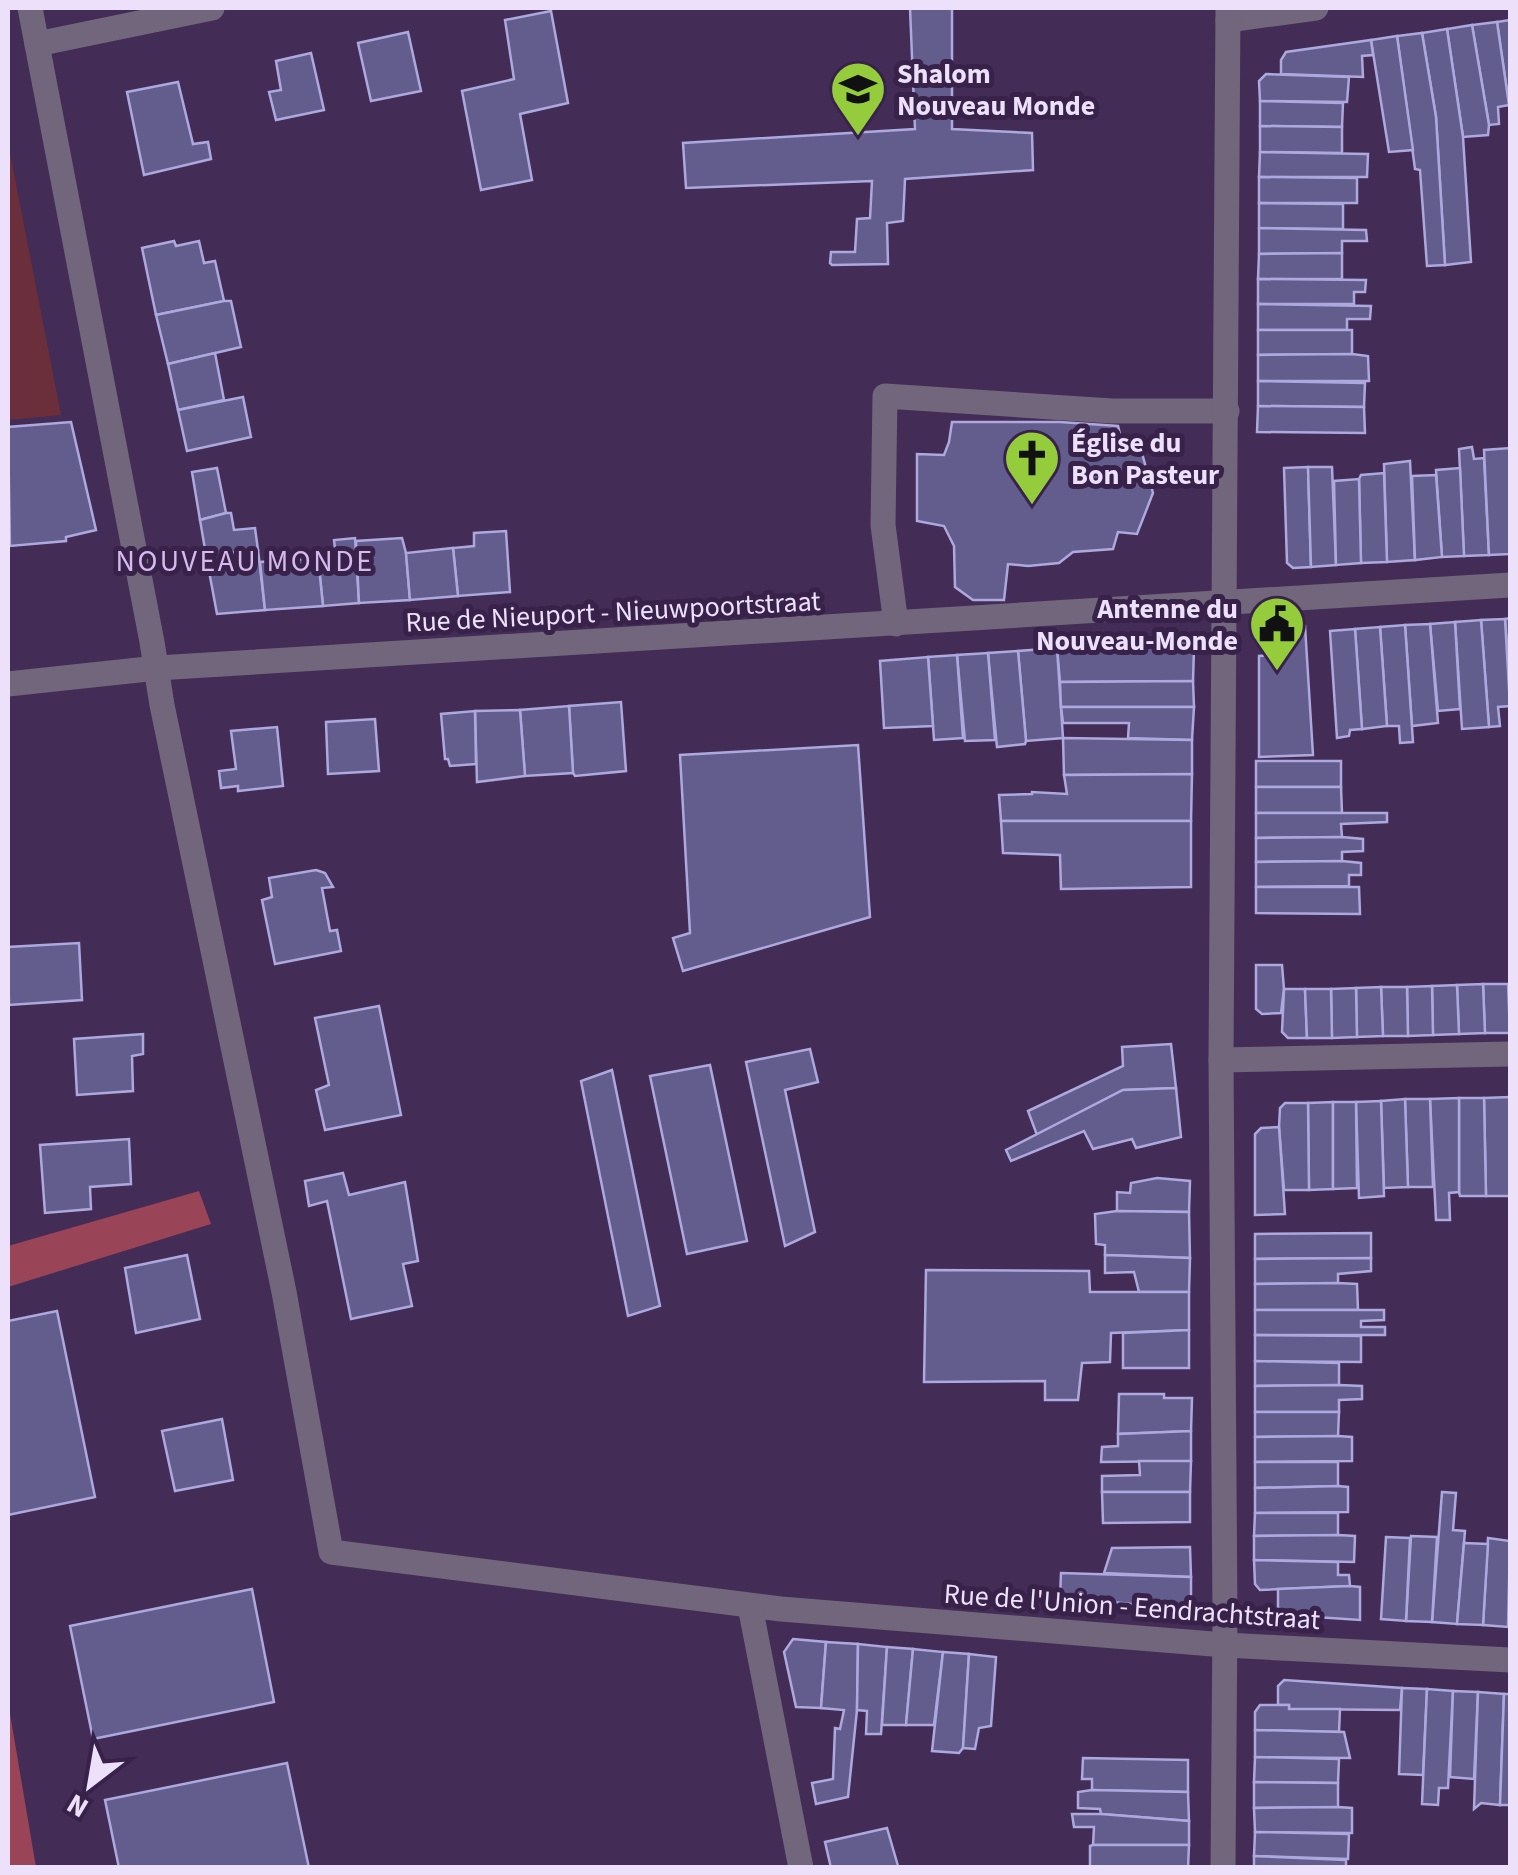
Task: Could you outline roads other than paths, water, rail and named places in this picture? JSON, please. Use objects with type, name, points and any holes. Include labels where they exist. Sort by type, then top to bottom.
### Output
[{"type":"street","points":[[30,8],[157,668]]},
{"type":"street","points":[[37,44],[212,8]]},
{"type":"street","points":[[1223,1868],[1221,1060],[1228,14],[1316,8]]},
{"type":"street","points":[[896,624],[884,525],[885,396],[1112,412],[1226,411]]},
{"type":"street","name":"Rue de Nieuport - Nieuwpoortstraat","points":[[8,684],[157,668],[1510,585]]},
{"type":"street","name":"Rue de l'Union - Eendrachtstraat","points":[[157,668],[284,1292],[331,1552],[750,1606],[1225,1645],[1510,1660]]},
{"type":"street","points":[[1221,1060],[1510,1054]]},
{"type":"street","points":[[750,1606],[802,1868]]},
{"type":"place","name":"Shalom Nouveau Monde","points":[[858,138]]},
{"type":"place","name":"Église du Bon Pasteur","points":[[1032,507]]},
{"type":"place","name":"Antenne du Nouveau-Monde","points":[[1277,673]]},
{"type":"district","name":"NOUVEAU MONDE","points":[[245,561]]}]
